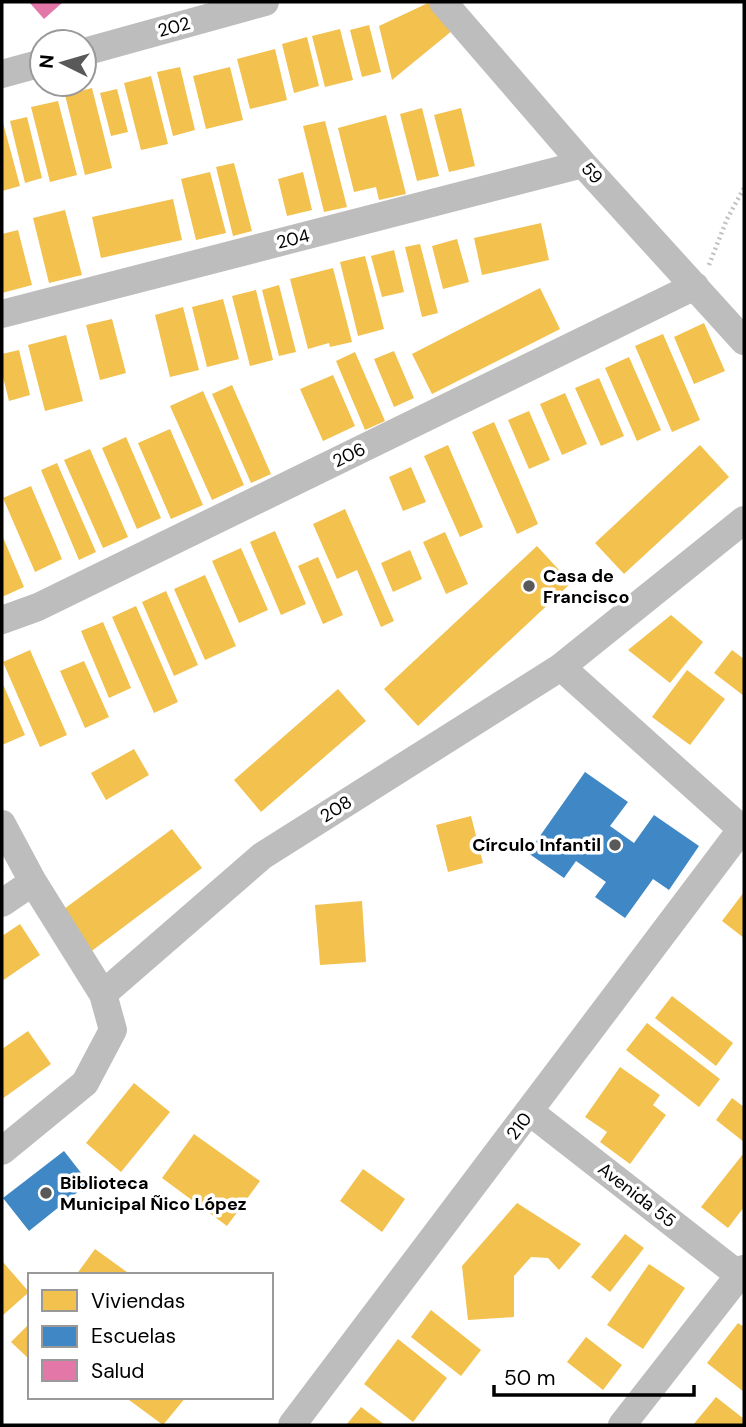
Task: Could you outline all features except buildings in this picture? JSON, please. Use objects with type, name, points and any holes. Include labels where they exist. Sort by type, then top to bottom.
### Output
[{"type":"street","name":"202","points":[[98,48],[265,2]]},
{"type":"street","name":"59","points":[[443,2],[583,164],[744,341]]},
{"type":"street","points":[[2,74],[28,67]]},
{"type":"street","name":"204","points":[[2,314],[583,164]]},
{"type":"street","name":"206","points":[[2,620],[38,607],[695,286]]},
{"type":"street","name":"208","points":[[103,994],[262,856],[561,667],[744,520]]},
{"type":"street","points":[[561,667],[743,829]]},
{"type":"street","points":[[2,824],[33,882],[103,994],[113,1030],[85,1083],[2,1151]]},
{"type":"street","name":"210","points":[[292,1425],[743,829]]},
{"type":"street","points":[[2,903],[33,882]]},
{"type":"street","name":"Avenida 55","points":[[530,1112],[743,1275]]},
{"type":"street","points":[[622,1425],[743,1275]]},
{"type":"path","points":[[695,286],[706,274],[727,219],[744,188]]},
{"type":"place","name":"Casa de Francisco","points":[[529,586]]},
{"type":"place","name":"Círculo Infantil","points":[[615,845]]},
{"type":"place","name":"Biblioteca Municipal Ñico López","points":[[46,1193]]}]
